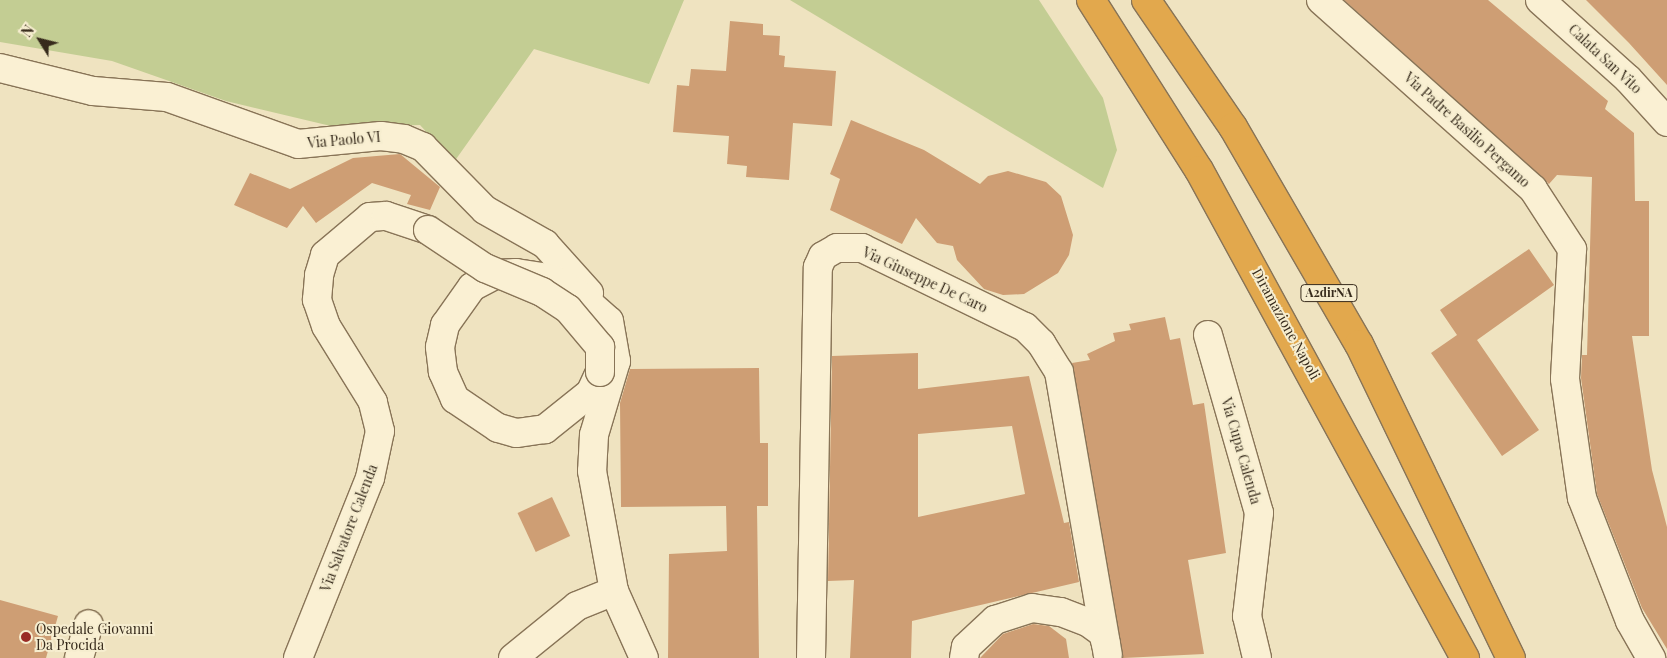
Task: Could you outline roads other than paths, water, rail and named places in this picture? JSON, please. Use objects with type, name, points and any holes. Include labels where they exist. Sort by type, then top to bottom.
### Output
[{"type":"highway","name":"A2dirNA","points":[[1146,0],[1233,126],[1359,344],[1482,603],[1511,658]]},
{"type":"highway","name":"Diramazione Napoli","points":[[1097,10],[1204,178],[1446,616],[1465,658]]},
{"type":"street","name":"Via Padre Basilio Pergamo","points":[[1321,0],[1533,189],[1572,249],[1565,379],[1582,498],[1630,621],[1651,658]]},
{"type":"street","name":"Calata San Vito","points":[[1540,0],[1628,79],[1667,122]]},
{"type":"street","name":"Via Paolo VI","points":[[0,68],[93,91],[167,97],[298,144],[381,136],[404,139],[423,147],[485,210],[545,244],[601,310]]},
{"type":"street","name":"Via Salvatore Calenda","points":[[298,658],[370,478],[380,431],[373,402],[326,326],[317,300],[319,275],[325,255],[370,217],[386,216],[428,230],[485,268],[555,301],[586,327],[600,346],[600,372],[590,393],[545,429],[516,433],[498,428],[455,399],[442,372],[440,347],[445,325],[472,287],[496,274],[535,275],[576,291],[601,310],[614,331],[616,361],[594,435],[592,471],[614,591],[644,658]]},
{"type":"street","name":"Via Giuseppe De Caro","points":[[811,658],[818,267],[823,256],[837,248],[862,248],[1025,327],[1041,342],[1059,372],[1108,656]]},
{"type":"street","name":"Via Cupa Calenda","points":[[1208,335],[1259,513],[1247,616],[1257,658]]},
{"type":"street","points":[[513,658],[577,606],[614,591]]},
{"type":"street","points":[[964,658],[966,647],[995,620],[1032,608],[1061,612],[1089,623],[1103,633],[1108,656]]},
{"type":"street","points":[[79,658],[89,624]]},
{"type":"place","name":"Ospedale Giovanni Da Procida","points":[[26,637]]}]
